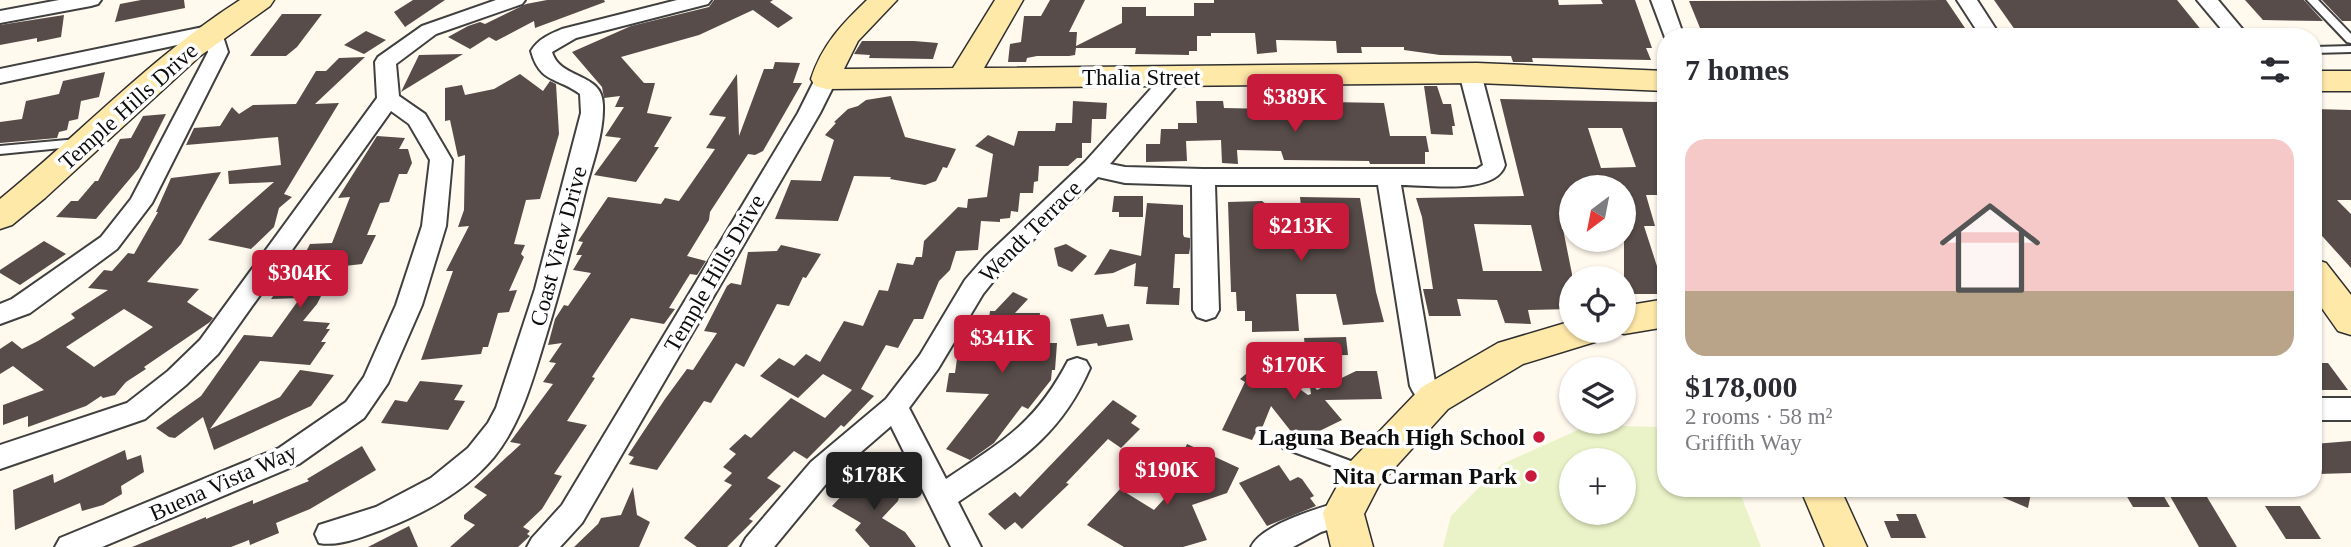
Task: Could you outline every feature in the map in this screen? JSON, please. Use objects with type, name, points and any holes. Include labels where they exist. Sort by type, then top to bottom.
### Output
[{"type":"street","points":[[0,17],[91,0]]},
{"type":"street","name":"Temple Hills Drive","points":[[0,217],[37,188],[163,68],[260,0]]},
{"type":"street","points":[[0,457],[136,411],[177,378],[209,347],[388,99],[385,62],[429,30],[515,0]]},
{"type":"street","name":"Coast View Drive","points":[[329,534],[359,527],[424,497],[450,481],[473,462],[495,434],[509,410],[571,206],[587,138],[592,98],[587,88],[558,77],[548,69],[542,61],[541,51],[552,40],[569,33],[701,0]]},
{"type":"street","name":"Temple Hills Drive","points":[[542,547],[572,514],[809,113],[826,79],[833,54],[847,33],[883,0]]},
{"type":"street","points":[[963,76],[1009,0]]},
{"type":"street","points":[[1661,0],[1671,28]]},
{"type":"street","points":[[1966,0],[1986,28]]},
{"type":"street","points":[[2207,0],[2231,28]]},
{"type":"street","points":[[0,76],[213,31],[218,52],[140,203],[109,243],[21,306],[0,314]]},
{"type":"street","points":[[1093,168],[1125,175],[1203,177],[1481,177],[1492,171],[1493,165],[1471,73]]},
{"type":"street","name":"Thalia Street","points":[[826,79],[1471,73],[1657,81]]},
{"type":"street","name":"Wendt Terrace","points":[[756,547],[821,470],[895,407],[929,362],[974,287],[994,263],[1093,168],[1173,77]]},
{"type":"street","points":[[2322,81],[2351,81]]},
{"type":"street","name":"Buena Vista Way","points":[[70,547],[289,456],[355,410],[374,383],[410,305],[434,226],[441,160],[417,120],[388,99]]},
{"type":"street","points":[[1203,177],[1206,310]]},
{"type":"street","points":[[1388,178],[1423,386],[1434,398]]},
{"type":"street","points":[[2322,281],[2347,310]]},
{"type":"street","points":[[1636,318],[1657,314]]},
{"type":"street","points":[[1266,547],[1313,522],[1347,530],[1365,473],[1434,398],[1511,353],[1559,339]]},
{"type":"street","points":[[941,498],[1039,428],[1066,395],[1077,368]]},
{"type":"street","points":[[895,407],[966,547]]},
{"type":"street","points":[[2322,409],[2351,409]]},
{"type":"street","points":[[1824,497],[1846,547]]},
{"type":"lane","points":[[2312,0],[2351,40]]},
{"type":"lane","points":[[2322,50],[2351,49]]},
{"type":"lane","points":[[0,150],[85,142]]},
{"type":"lane","points":[[1288,444],[1365,473]]},
{"type":"green space","name":"Nita Carman Park","points":[[1636,426],[1657,427],[1657,497],[1742,497],[1761,547],[1443,547],[1451,516],[1502,464],[1569,434],[1636,434]]},
{"type":"building","points":[[141,0],[184,0],[185,8],[115,22],[120,4]]},
{"type":"building","points":[[413,0],[445,0],[405,27],[394,12]]},
{"type":"building","points":[[547,0],[605,2],[535,28],[534,21],[496,41],[489,37],[470,49],[448,37],[468,26],[480,22],[485,24],[526,4]]},
{"type":"building","points":[[714,0],[773,0],[770,2],[793,18],[778,28],[753,10],[699,35],[621,57],[644,83],[655,83],[647,113],[672,117],[654,147],[659,147],[636,182],[594,175],[621,138],[605,136],[624,107],[615,107],[620,96],[604,98],[602,87],[572,52],[631,26],[709,7]]},
{"type":"building","points":[[1050,0],[1085,0],[1069,32],[1077,32],[1076,46],[1122,23],[1122,7],[1146,7],[1146,16],[1194,16],[1194,3],[1214,3],[1214,0],[1558,0],[1559,5],[1603,4],[1601,0],[1635,0],[1652,48],[1646,48],[1651,60],[1532,58],[1533,62],[1513,62],[1511,56],[1440,55],[1404,50],[1404,47],[1361,47],[1362,53],[1337,53],[1336,41],[1276,40],[1277,52],[1257,54],[1255,33],[1211,33],[1211,36],[1197,36],[1197,51],[1189,51],[1189,55],[1135,54],[1136,48],[1076,48],[1075,55],[1037,56],[1027,58],[1026,62],[1008,62],[1010,44],[1021,42],[1024,16],[1041,16]]},
{"type":"building","points":[[1946,0],[1965,28],[1700,28],[1689,1]]},
{"type":"building","points":[[1994,0],[2177,0],[2200,28],[2014,28]]},
{"type":"building","points":[[2245,0],[2304,0],[2323,21],[2263,20]]},
{"type":"building","points":[[2322,0],[2351,0],[2351,21],[2342,21]]},
{"type":"building","points":[[282,14],[322,14],[297,47],[286,56],[250,56]]},
{"type":"building","points":[[64,15],[61,37],[37,42],[37,38],[0,45],[0,25]]},
{"type":"building","points":[[366,31],[386,40],[364,54],[344,45]]},
{"type":"building","points":[[862,41],[938,43],[933,59],[869,58],[870,55],[854,54]]},
{"type":"building","points":[[463,54],[401,92],[419,55]]},
{"type":"building","points":[[365,57],[315,104],[339,103],[284,194],[292,197],[279,208],[274,227],[251,249],[208,240],[274,182],[229,184],[228,171],[281,165],[278,137],[186,145],[194,128],[220,126],[232,107],[239,114],[253,105],[296,104],[316,71],[326,71],[339,58]]},
{"type":"building","points":[[775,62],[800,63],[793,83],[802,83],[763,151],[755,155],[748,154],[710,212],[709,220],[687,256],[706,261],[697,275],[690,274],[669,308],[675,309],[664,324],[631,318],[592,377],[595,378],[567,421],[587,425],[554,474],[562,476],[542,509],[523,527],[530,531],[527,534],[530,536],[518,547],[450,547],[475,525],[464,519],[464,515],[487,495],[474,487],[521,444],[510,442],[553,384],[543,382],[556,363],[549,362],[562,343],[548,345],[555,319],[564,305],[568,306],[591,273],[573,270],[582,255],[576,255],[583,242],[578,241],[608,197],[661,204],[665,198],[679,201],[715,149],[706,148],[726,117],[709,115],[737,74],[739,136],[764,69],[773,69]]},
{"type":"building","points":[[105,72],[99,97],[81,101],[78,119],[69,121],[67,130],[59,132],[57,138],[0,143],[0,122],[22,119],[26,101],[59,94],[63,81]]},
{"type":"building","points":[[520,74],[543,91],[550,81],[556,84],[559,134],[540,199],[526,200],[514,244],[525,245],[521,254],[524,257],[509,291],[517,290],[509,312],[498,313],[488,347],[483,347],[481,354],[421,360],[453,271],[446,271],[469,226],[458,227],[464,210],[465,155],[458,157],[450,120],[445,121],[445,88],[462,85],[465,95],[494,89]]},
{"type":"building","points":[[1424,86],[1437,86],[1443,104],[1451,104],[1455,126],[1452,126],[1453,135],[1431,134]]},
{"type":"building","points":[[891,96],[905,137],[956,149],[947,168],[943,167],[936,181],[925,185],[890,179],[891,177],[854,176],[838,221],[775,219],[791,180],[821,181],[834,140],[825,135],[836,123],[834,122],[848,109],[866,100]]},
{"type":"building","points":[[1500,99],[1657,102],[1657,195],[1646,195],[1655,226],[1644,226],[1657,266],[1657,294],[1636,294],[1636,266],[1624,266],[1624,252],[1636,252],[1636,175],[1559,175],[1559,252],[1568,252],[1570,266],[1559,266],[1559,309],[1528,310],[1531,324],[1505,323],[1497,300],[1457,299],[1461,316],[1429,316],[1423,289],[1433,289],[1422,217],[1416,198],[1524,196]],"holes":[[[1588,128],[1622,128],[1636,167],[1601,168]],[[1474,224],[1531,225],[1542,271],[1483,271]]]},
{"type":"building","points":[[1073,101],[1107,103],[1106,119],[1092,119],[1091,143],[1082,143],[1082,158],[1077,158],[1068,166],[1039,166],[1038,181],[1034,182],[1033,193],[1020,193],[1018,212],[1011,211],[1010,218],[1000,219],[1000,222],[981,221],[978,250],[956,251],[950,270],[939,281],[923,319],[914,319],[898,348],[886,345],[861,389],[874,396],[807,459],[794,451],[767,478],[781,486],[749,519],[753,521],[727,547],[697,547],[684,538],[732,485],[724,481],[732,473],[723,467],[736,454],[729,449],[745,434],[751,438],[791,398],[825,418],[852,390],[823,374],[798,398],[760,376],[779,358],[794,366],[806,354],[820,362],[844,321],[863,326],[879,290],[888,291],[897,263],[913,265],[916,257],[922,257],[924,241],[958,207],[967,208],[968,199],[987,197],[993,154],[975,146],[988,135],[1014,146],[1018,131],[1055,131],[1056,123],[1072,123]]},
{"type":"building","points":[[1196,101],[1223,101],[1224,108],[1277,109],[1276,101],[1384,103],[1390,136],[1426,136],[1429,152],[1425,152],[1425,164],[1370,164],[1369,161],[1284,160],[1281,151],[1237,150],[1238,164],[1222,163],[1221,140],[1186,141],[1187,161],[1146,162],[1146,144],[1160,144],[1161,129],[1178,129],[1178,123],[1197,123]]},
{"type":"building","points":[[2322,109],[2351,110],[2351,200],[2337,200],[2351,214],[2351,268],[2322,236]]},
{"type":"building","points":[[166,114],[139,168],[96,219],[56,217],[71,201],[78,201],[95,181],[98,181],[120,139],[131,138],[143,116]]},
{"type":"building","points":[[377,136],[405,138],[399,149],[408,149],[412,163],[407,174],[399,174],[389,202],[380,203],[367,235],[376,235],[362,264],[336,267],[317,304],[303,321],[330,323],[326,329],[330,329],[321,342],[326,342],[310,365],[260,361],[210,429],[280,397],[300,370],[334,375],[311,406],[214,450],[203,417],[175,438],[156,428],[201,396],[244,335],[272,337],[300,298],[271,299],[287,277],[293,277],[310,244],[332,243],[350,197],[338,198]]},
{"type":"building","points":[[221,172],[181,244],[147,282],[199,289],[187,302],[213,318],[144,367],[146,369],[126,382],[115,395],[103,398],[101,396],[86,406],[28,427],[28,416],[3,425],[3,405],[44,390],[13,366],[0,374],[0,349],[12,341],[22,349],[38,341],[75,318],[71,314],[108,290],[88,288],[104,270],[112,271],[128,253],[134,254],[158,212],[171,178]],"holes":[[[124,309],[153,327],[94,367],[66,347]]]},
{"type":"building","points":[[1114,196],[1143,196],[1143,217],[1119,217],[1119,212],[1112,212]]},
{"type":"building","points":[[1300,197],[1360,198],[1376,292],[1384,322],[1343,325],[1336,294],[1296,294],[1299,331],[1252,332],[1252,321],[1245,321],[1245,311],[1237,311],[1236,292],[1231,292],[1228,202],[1262,201],[1266,204],[1267,227],[1303,227]]},
{"type":"building","points":[[1147,203],[1183,205],[1183,234],[1184,237],[1190,238],[1190,248],[1189,254],[1175,254],[1173,288],[1180,288],[1179,305],[1146,304],[1148,287],[1134,286],[1136,263],[1113,273],[1094,275],[1110,249],[1141,256]]},
{"type":"building","points":[[44,241],[66,254],[20,285],[0,273],[0,270]]},
{"type":"building","points":[[1066,244],[1087,256],[1072,272],[1058,266],[1054,248]]},
{"type":"building","points":[[781,245],[821,254],[806,278],[803,277],[789,306],[777,304],[744,367],[736,363],[711,403],[704,401],[657,470],[629,464],[634,457],[628,455],[665,399],[687,369],[693,370],[717,333],[704,331],[727,286],[731,283],[741,285],[748,252],[777,251]]},
{"type":"building","points":[[1013,292],[1028,299],[1015,313],[1040,313],[1037,343],[1057,343],[1055,370],[1052,370],[1051,380],[1028,409],[1022,406],[994,443],[970,460],[946,449],[989,394],[946,392],[949,373],[955,373],[958,352],[984,353],[990,311],[995,311]]},
{"type":"building","points":[[1103,314],[1107,327],[1129,324],[1133,340],[1098,346],[1097,343],[1077,346],[1070,319]]},
{"type":"building","points":[[1346,337],[1348,355],[1306,356],[1304,338]]},
{"type":"building","points":[[1261,361],[1308,395],[1311,394],[1309,380],[1317,390],[1356,371],[1377,371],[1382,399],[1325,400],[1342,420],[1301,440],[1297,439],[1271,406],[1260,433],[1256,432],[1252,440],[1222,430],[1245,382],[1240,379]]},
{"type":"building","points":[[2322,363],[2328,363],[2348,390],[2322,390]]},
{"type":"building","points":[[420,381],[463,385],[454,400],[465,401],[448,430],[381,423],[395,400],[407,402]]},
{"type":"building","points":[[1113,400],[1137,416],[1131,423],[1140,429],[1121,448],[1108,439],[1066,483],[1069,484],[1022,529],[1015,522],[1005,530],[988,514],[1015,492],[1020,497]]},
{"type":"building","points":[[2351,441],[2351,473],[2322,474],[2322,443]]},
{"type":"building","points":[[1187,444],[1239,468],[1227,493],[1192,505],[1207,540],[1183,547],[1124,547],[1087,525],[1120,489],[1154,510],[1174,488],[1191,483],[1177,453],[1184,451]]},
{"type":"building","points":[[362,446],[376,470],[310,509],[276,523],[279,533],[250,545],[249,540],[231,547],[132,547],[206,517],[253,500],[253,504],[309,481],[307,479]]},
{"type":"building","points":[[125,450],[127,460],[141,455],[144,472],[121,486],[122,494],[103,505],[82,511],[80,503],[15,530],[13,490],[53,474],[54,483]]},
{"type":"building","points":[[1279,465],[1290,481],[1298,477],[1302,479],[1314,496],[1310,498],[1316,506],[1267,526],[1239,483]]},
{"type":"building","points":[[863,473],[873,478],[875,475],[901,490],[898,501],[882,518],[905,532],[916,547],[870,547],[855,530],[861,523],[832,506]]},
{"type":"building","points":[[633,487],[637,515],[650,522],[639,547],[574,547],[601,518],[621,515]]},
{"type":"building","points":[[2002,497],[2030,497],[2028,508]]},
{"type":"building","points":[[2127,497],[2164,497],[2170,507],[2133,507]]},
{"type":"building","points":[[2171,497],[2207,497],[2237,547],[2199,547]]},
{"type":"building","points":[[2265,506],[2300,506],[2321,539],[2286,539]]},
{"type":"building","points":[[1896,514],[1916,514],[1926,538],[1891,538],[1884,521],[1899,521]]},
{"type":"building","points":[[409,526],[418,547],[368,547]]},
{"type":"place","name":"Laguna Beach High School","points":[[1539,437]]},
{"type":"place","name":"Nita Carman Park","points":[[1531,476]]}]
